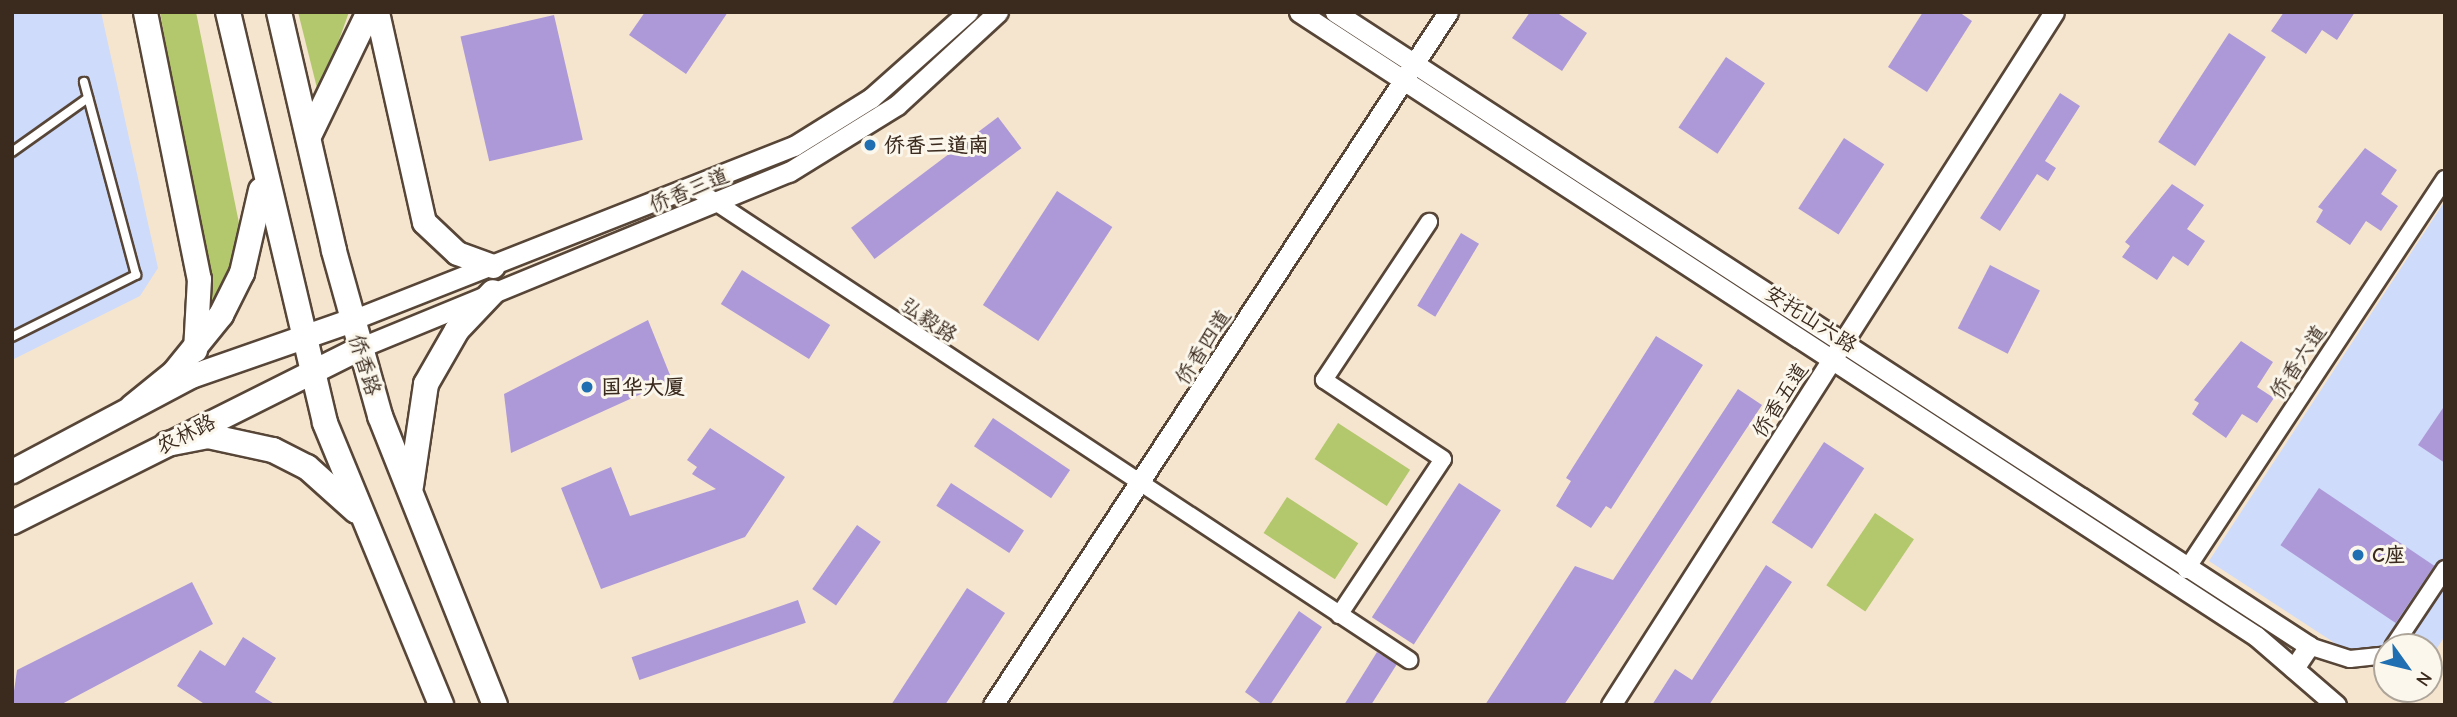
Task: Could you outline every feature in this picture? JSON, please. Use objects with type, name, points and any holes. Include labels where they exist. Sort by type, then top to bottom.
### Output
[{"type":"main road","points":[[145,12],[199,279],[195,350]]},
{"type":"main road","points":[[218,12],[230,23],[310,373],[365,520],[441,705]]},
{"type":"main road","name":"侨香路","points":[[279,12],[359,348],[411,497],[495,705]]},
{"type":"main road","points":[[309,136],[369,12]]},
{"type":"main road","points":[[377,12],[424,222],[457,253],[493,266]]},
{"type":"main road","points":[[132,407],[195,350],[242,273],[263,175]]},
{"type":"main road","points":[[411,497],[415,432],[426,384],[457,330],[493,292]]},
{"type":"main road","points":[[12,471],[219,364],[352,320]]},
{"type":"main road","name":"农林路","points":[[12,522],[359,348]]},
{"type":"main road","points":[[167,444],[208,436],[273,450],[307,467],[365,520]]},
{"type":"street","name":"侨香三道","points":[[352,320],[696,189],[832,124],[909,68],[968,12]]},
{"type":"street","name":"侨香三道","points":[[359,348],[718,204],[863,129],[932,76],[998,12]]},
{"type":"street","name":"安托山六路","points":[[1299,12],[1410,72],[1844,343],[2186,570],[2309,646]]},
{"type":"street","name":"安托山六路","points":[[1335,12],[1410,72],[1833,361],[2256,636],[2336,705]]},
{"type":"street","name":"侨香四道","points":[[993,705],[1448,12]]},
{"type":"street","name":"侨香五道","points":[[1611,705],[2054,12]]},
{"type":"street","name":"侨香六道","points":[[2186,570],[2445,178]]},
{"type":"street","name":"弘毅路","points":[[696,189],[1139,485],[1409,660]]},
{"type":"street","points":[[1339,615],[1443,458],[1324,380],[1429,222]]},
{"type":"street","points":[[2402,633],[2445,569]]},
{"type":"street","points":[[2294,668],[2309,646],[2350,659],[2373,657]]},
{"type":"lane","points":[[12,338],[136,275],[84,82]]},
{"type":"lane","points":[[12,152],[88,98]]},
{"type":"shaded area","points":[[12,12],[101,12],[158,268],[140,296],[12,360]]},
{"type":"shaded area","points":[[2445,201],[2445,636],[2443,639],[2443,633],[2373,633],[2373,668],[2209,561]]},
{"type":"green space","points":[[160,12],[196,12],[239,223],[238,261],[215,310],[206,313],[205,264]]},
{"type":"green space","points":[[298,12],[349,12],[319,96]]},
{"type":"green space","points":[[1338,423],[1410,470],[1387,506],[1315,459]]},
{"type":"green space","points":[[1287,497],[1358,543],[1335,579],[1264,533]]},
{"type":"green space","points":[[1875,513],[1914,539],[1865,611],[1826,585]]},
{"type":"building","points":[[645,12],[728,12],[686,74],[629,35]]},
{"type":"building","points":[[1530,12],[1556,12],[1587,33],[1562,71],[1512,38]]},
{"type":"building","points":[[1923,12],[1959,12],[1972,21],[1927,92],[1888,67]]},
{"type":"building","points":[[2284,12],[2355,12],[2337,40],[2322,30],[2306,54],[2271,31]]},
{"type":"building","points":[[554,15],[583,140],[489,161],[460,37]]},
{"type":"building","points":[[2229,33],[2266,57],[2195,166],[2158,142]]},
{"type":"building","points":[[1726,57],[1765,83],[1717,154],[1678,127]]},
{"type":"building","points":[[2060,93],[2080,106],[2045,161],[2056,168],[2048,181],[2037,174],[2000,231],[1980,218]]},
{"type":"building","points":[[998,117],[1021,148],[875,259],[851,228]]},
{"type":"building","points":[[1844,138],[1884,164],[1839,235],[1798,208]]},
{"type":"building","points":[[2365,148],[2397,170],[2381,194],[2398,206],[2381,231],[2366,221],[2350,245],[2316,222],[2323,210],[2318,207]]},
{"type":"building","points":[[2172,184],[2204,205],[2187,229],[2205,241],[2188,266],[2173,256],[2157,280],[2122,257],[2130,246],[2125,242]]},
{"type":"building","points":[[1057,191],[1112,227],[1038,341],[983,305]]},
{"type":"building","points":[[1461,233],[1479,244],[1435,317],[1417,306]]},
{"type":"building","points":[[1990,265],[2040,290],[2008,354],[1958,328]]},
{"type":"building","points":[[742,270],[830,325],[809,359],[721,304]]},
{"type":"building","name":"国华大厦","points":[[648,320],[672,380],[511,453],[504,394]]},
{"type":"building","points":[[1656,336],[1703,365],[1611,509],[1606,506],[1591,528],[1556,506],[1571,481],[1566,478]]},
{"type":"building","points":[[2241,341],[2273,362],[2257,387],[2274,398],[2257,423],[2242,414],[2226,438],[2192,414],[2199,403],[2194,400]]},
{"type":"building","points":[[1738,389],[1762,405],[1564,705],[1485,705],[1575,566],[1613,580]]},
{"type":"building","points":[[2445,405],[2445,463],[2418,445]]},
{"type":"building","points":[[993,418],[1070,470],[1051,498],[974,446]]},
{"type":"building","points":[[710,428],[785,477],[745,537],[601,589],[561,488],[611,467],[630,516],[716,489],[692,474],[697,467],[687,460]]},
{"type":"building","points":[[1824,442],[1864,468],[1812,549],[1772,523]]},
{"type":"building","points":[[951,483],[1024,530],[1009,553],[936,506]]},
{"type":"building","points":[[1459,483],[1501,510],[1414,644],[1372,617]]},
{"type":"building","name":"C座","points":[[2319,488],[2434,566],[2396,623],[2280,545]]},
{"type":"building","points":[[857,525],[881,542],[836,606],[812,589]]},
{"type":"building","points":[[1766,565],[1792,582],[1709,705],[1652,705],[1675,669],[1692,680]]},
{"type":"building","points":[[192,582],[213,624],[60,705],[12,705],[17,670]]},
{"type":"building","points":[[967,588],[1005,613],[945,705],[891,705]]},
{"type":"building","points":[[798,600],[806,623],[639,680],[632,657]]},
{"type":"building","points":[[1299,611],[1322,627],[1270,705],[1263,705],[1245,692]]},
{"type":"building","points":[[243,637],[276,658],[255,692],[276,705],[206,705],[177,686],[200,650],[225,666]]},
{"type":"building","points":[[1377,652],[1397,664],[1371,705],[1344,705]]},
{"type":"place","name":"侨香三道南","points":[[870,145]]},
{"type":"place","name":"国华大厦","points":[[587,387]]},
{"type":"place","name":"C座","points":[[2358,555]]}]
